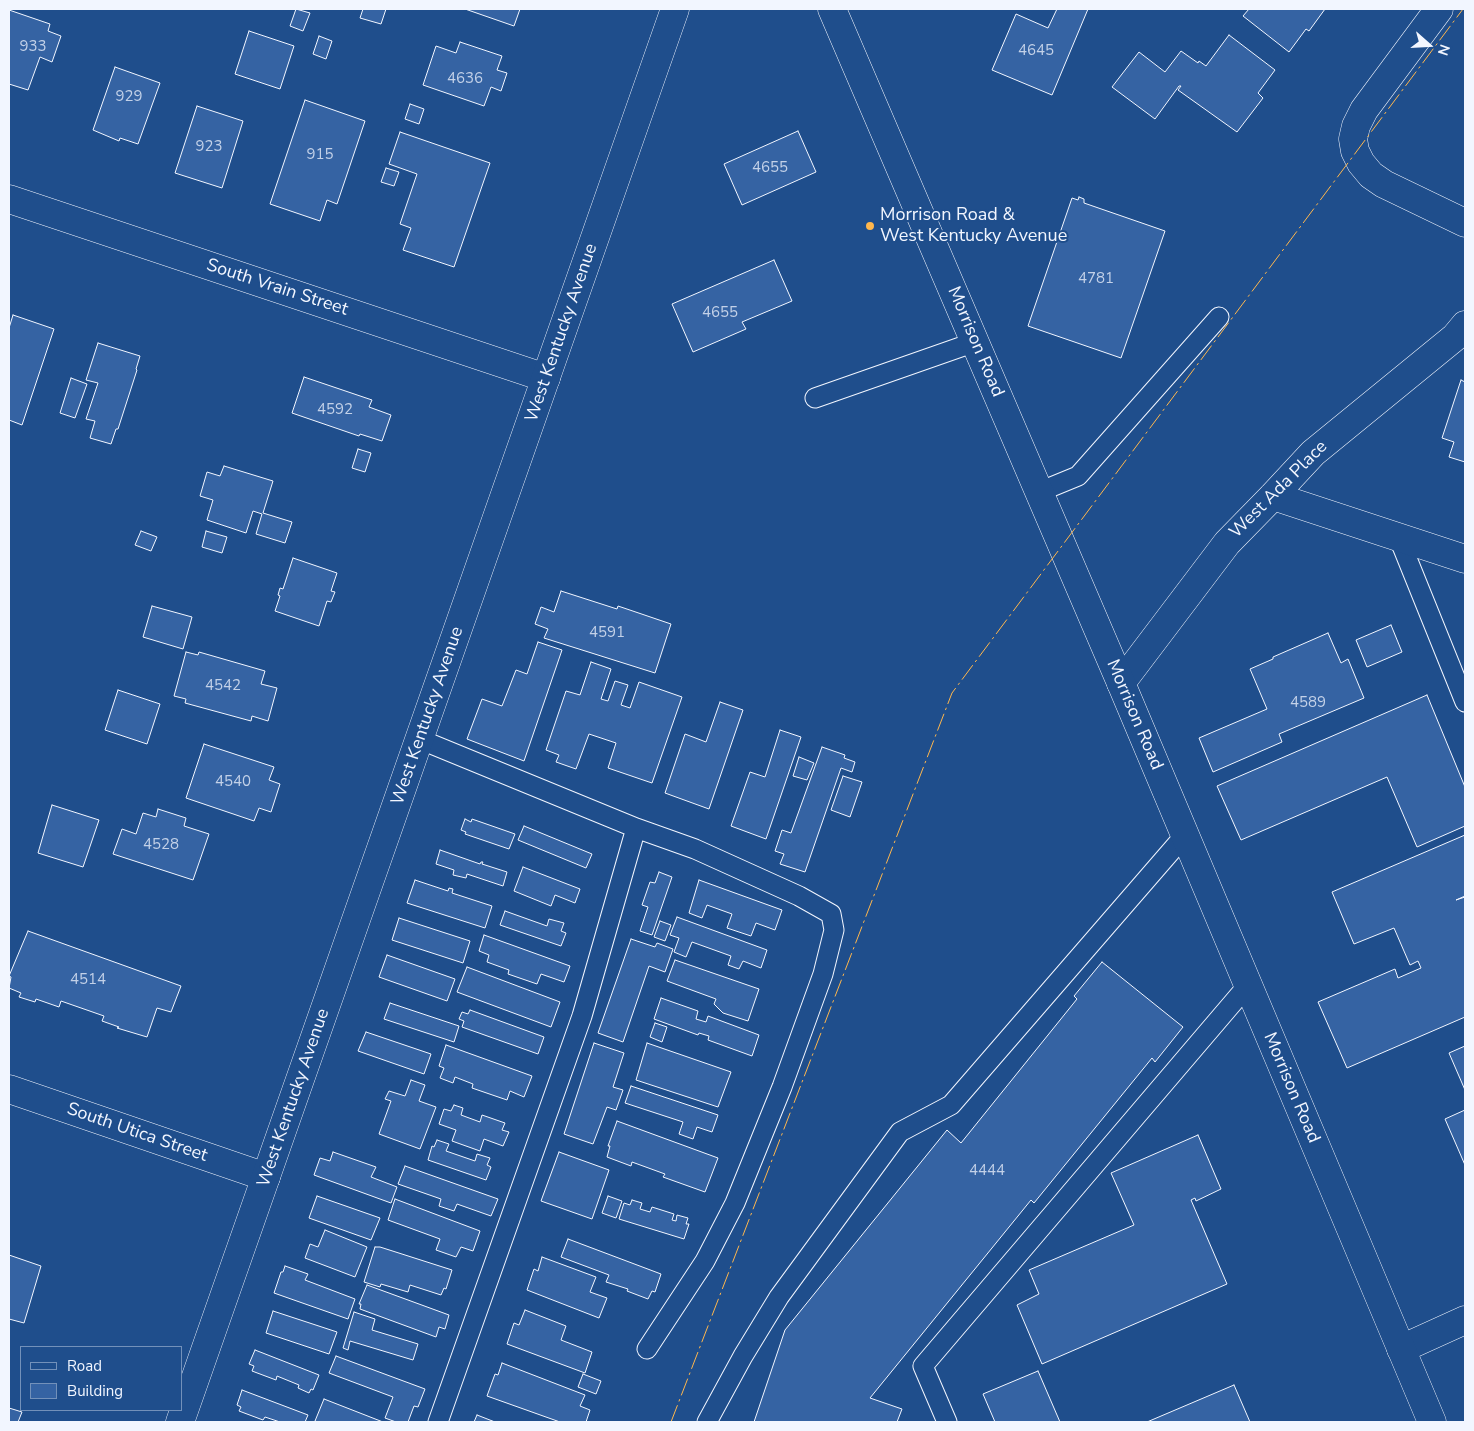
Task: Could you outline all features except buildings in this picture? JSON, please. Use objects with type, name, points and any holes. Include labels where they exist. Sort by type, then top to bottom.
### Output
[{"type":"street","name":"West Kentucky Avenue","points":[[180,1422],[675,9]]},
{"type":"street","name":"Morrison Road","points":[[832,9],[1121,683],[1432,1422]]},
{"type":"street","points":[[1439,9],[1364,110],[1356,126],[1353,139],[1354,150],[1361,163],[1371,175],[1384,184],[1465,223]]},
{"type":"street","name":"South Vrain Street","points":[[9,199],[546,378]]},
{"type":"street","name":"West Ada Place","points":[[1121,683],[1227,543],[1274,496],[1313,453],[1455,336],[1465,325]]},
{"type":"street","points":[[1274,496],[1465,559]]},
{"type":"street","name":"South Utica Street","points":[[9,1089],[266,1178]]},
{"type":"street","points":[[1401,1349],[1465,1320]]},
{"type":"lane","points":[[1039,492],[1078,476],[1219,316]]},
{"type":"lane","points":[[815,398],[975,342]]},
{"type":"lane","points":[[1398,536],[1465,702]]},
{"type":"lane","points":[[419,739],[636,828],[703,853],[799,896],[831,914],[834,930],[823,974],[785,1078],[735,1203],[704,1261],[647,1349]]},
{"type":"lane","points":[[438,1422],[582,1016],[636,828]]},
{"type":"lane","points":[[707,1422],[743,1356],[779,1297],[900,1132],[951,1105],[1185,835]]},
{"type":"lane","points":[[947,1422],[923,1366],[1248,985]]},
{"type":"power","points":[[671,1422],[952,693],[1463,9]]},
{"type":"place","name":"Morrison Road & West Kentucky Avenue","points":[[870,226]]}]
